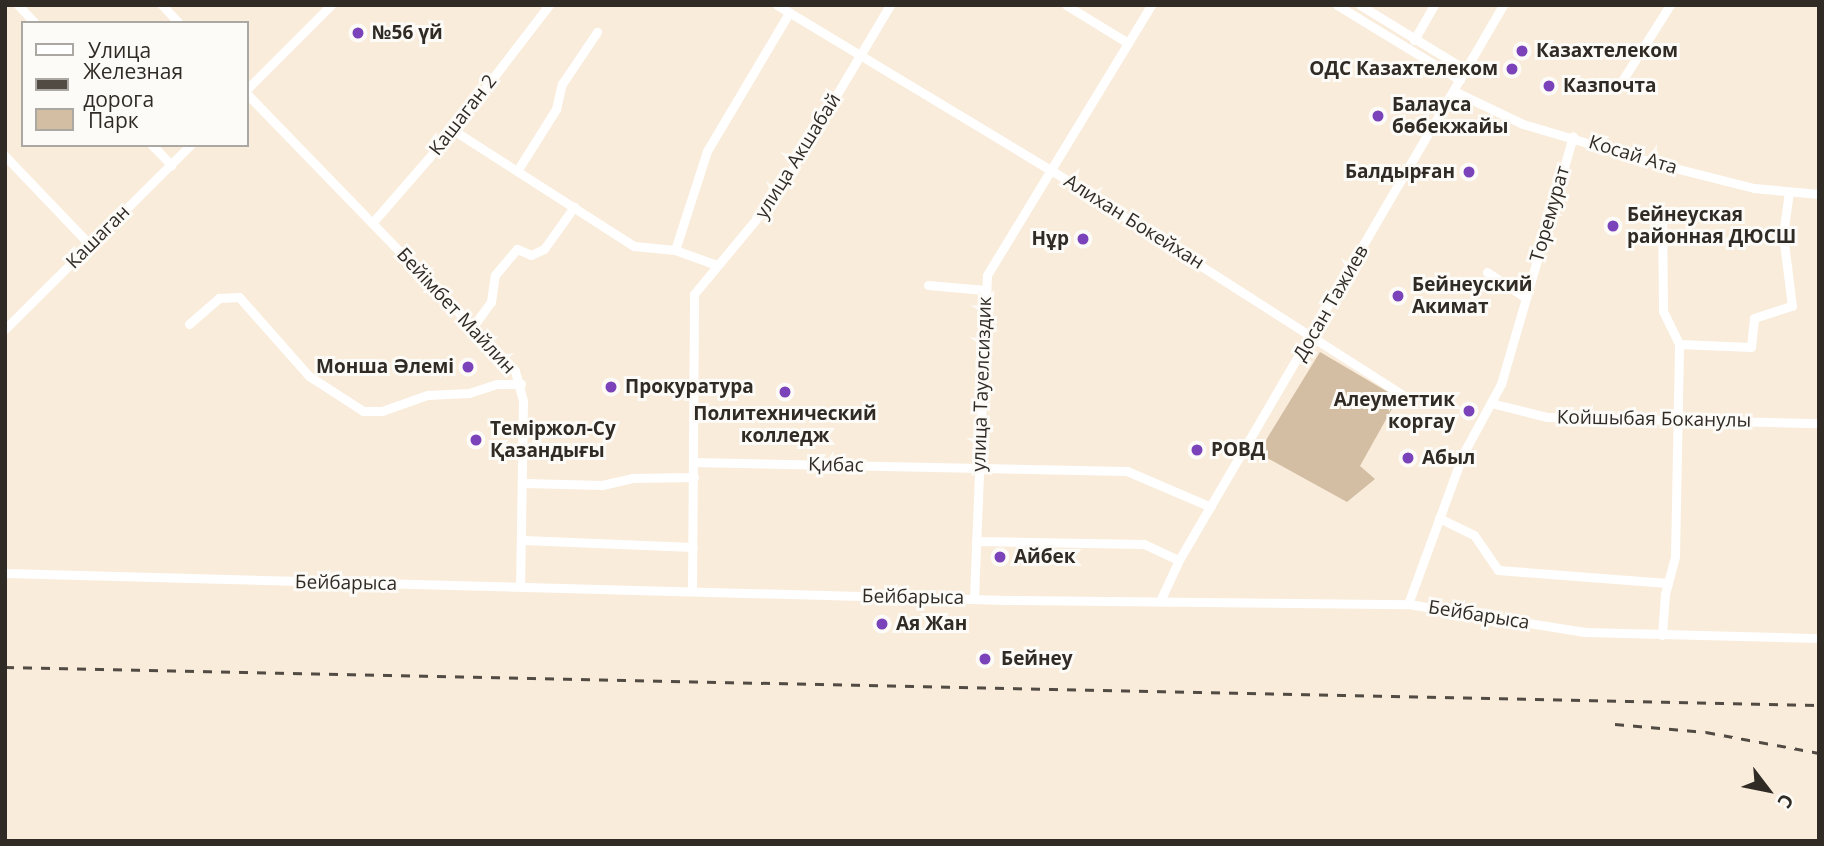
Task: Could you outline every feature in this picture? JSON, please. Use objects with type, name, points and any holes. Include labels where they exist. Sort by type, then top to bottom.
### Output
[{"type":"street","points":[[18,5],[33,21]]},
{"type":"street","points":[[162,5],[176,21]]},
{"type":"street","points":[[248,90],[331,5]]},
{"type":"street","name":"Кашаган 2","points":[[373,222],[453,130],[549,5]]},
{"type":"street","name":"Алихан Бокейхан","points":[[777,5],[1051,170],[1313,335],[1403,396]]},
{"type":"street","name":"улица Акшабай","points":[[692,591],[693,300],[717,265],[778,194],[890,5]]},
{"type":"street","points":[[1066,5],[1128,43]]},
{"type":"street","name":"улица Тауелсиздик","points":[[974,598],[985,290],[993,262],[1151,5]]},
{"type":"street","points":[[1338,5],[1460,80]]},
{"type":"street","points":[[1360,5],[1466,70]]},
{"type":"street","points":[[1414,40],[1434,5]]},
{"type":"street","name":"Досан Тажиев","points":[[1160,601],[1179,560],[1313,335],[1503,5]]},
{"type":"street","points":[[1620,85],[1670,5]]},
{"type":"street","points":[[675,250],[707,152],[789,13]]},
{"type":"street","points":[[517,171],[556,108],[562,84],[597,32]]},
{"type":"street","name":"Косай Ата","points":[[1454,91],[1523,124],[1573,136],[1720,180],[1789,192],[1819,194]]},
{"type":"street","name":"Бейімбет Майлин","points":[[248,92],[474,325],[521,384],[525,483],[520,587]]},
{"type":"street","points":[[453,130],[634,246],[675,250],[717,265]]},
{"type":"street","name":"Торемурат","points":[[1408,604],[1463,454],[1501,384],[1573,136]]},
{"type":"street","points":[[154,147],[171,165]]},
{"type":"street","name":"Кашаган","points":[[5,329],[188,147]]},
{"type":"street","points":[[5,156],[90,246]]},
{"type":"street","points":[[1679,344],[1751,346],[1754,318],[1792,306],[1783,235],[1789,192]]},
{"type":"street","points":[[474,325],[491,302],[495,275],[517,248],[531,255],[544,249],[574,207]]},
{"type":"street","points":[[1662,212],[1662,312],[1679,344],[1675,556],[1668,583],[1662,635]]},
{"type":"street","points":[[1487,272],[1526,298]]},
{"type":"street","points":[[928,285],[985,290]]},
{"type":"street","points":[[190,324],[219,298],[239,297],[309,376],[363,411],[382,411],[427,395],[469,393],[503,383],[521,384]]},
{"type":"street","name":"Койшыбая Боканулы","points":[[1491,403],[1547,417],[1819,423]]},
{"type":"street","name":"Қибас","points":[[694,462],[1127,471],[1211,507]]},
{"type":"street","points":[[525,483],[602,485],[632,478],[694,477]]},
{"type":"street","points":[[1439,518],[1474,535],[1498,570],[1668,583]]},
{"type":"street","points":[[523,540],[693,547]]},
{"type":"street","points":[[976,541],[1144,544],[1179,560]]},
{"type":"street","name":"Бейбарыса","points":[[5,573],[974,598],[1408,604],[1585,632],[1819,638]]},
{"type":"green space","points":[[1320,352],[1398,398],[1360,466],[1375,479],[1347,502],[1258,453]]},
{"type":"railway","points":[[5,667],[1819,705]]},
{"type":"railway","points":[[1615,724],[1706,732],[1819,753]]},
{"type":"place","name":"№56 үй","points":[[358,33]]},
{"type":"place","name":"Казахтелеком","points":[[1522,51]]},
{"type":"place","name":"ОДС Казахтелеком","points":[[1512,69]]},
{"type":"place","name":"Казпочта","points":[[1549,86]]},
{"type":"place","name":"Балауса бөбекжайы","points":[[1378,116]]},
{"type":"place","name":"Балдырған","points":[[1469,172]]},
{"type":"place","name":"Бейнеуская районная ДЮСШ","points":[[1613,226]]},
{"type":"place","name":"Нұр","points":[[1083,239]]},
{"type":"place","name":"Бейнеуский Акимат","points":[[1398,296]]},
{"type":"place","name":"Монша Әлемі","points":[[468,367]]},
{"type":"place","name":"Прокуратура","points":[[611,387]]},
{"type":"place","name":"Политехнический колледж","points":[[785,392]]},
{"type":"place","name":"Алеуметтик коргау","points":[[1469,411]]},
{"type":"place","name":"Теміржол-Су Қазандығы","points":[[476,440]]},
{"type":"place","name":"РОВД","points":[[1197,450]]},
{"type":"place","name":"Абыл","points":[[1408,458]]},
{"type":"place","name":"Айбек","points":[[1000,557]]},
{"type":"place","name":"Ая Жан","points":[[882,624]]},
{"type":"place","name":"Бейнеу","points":[[985,659]]}]
